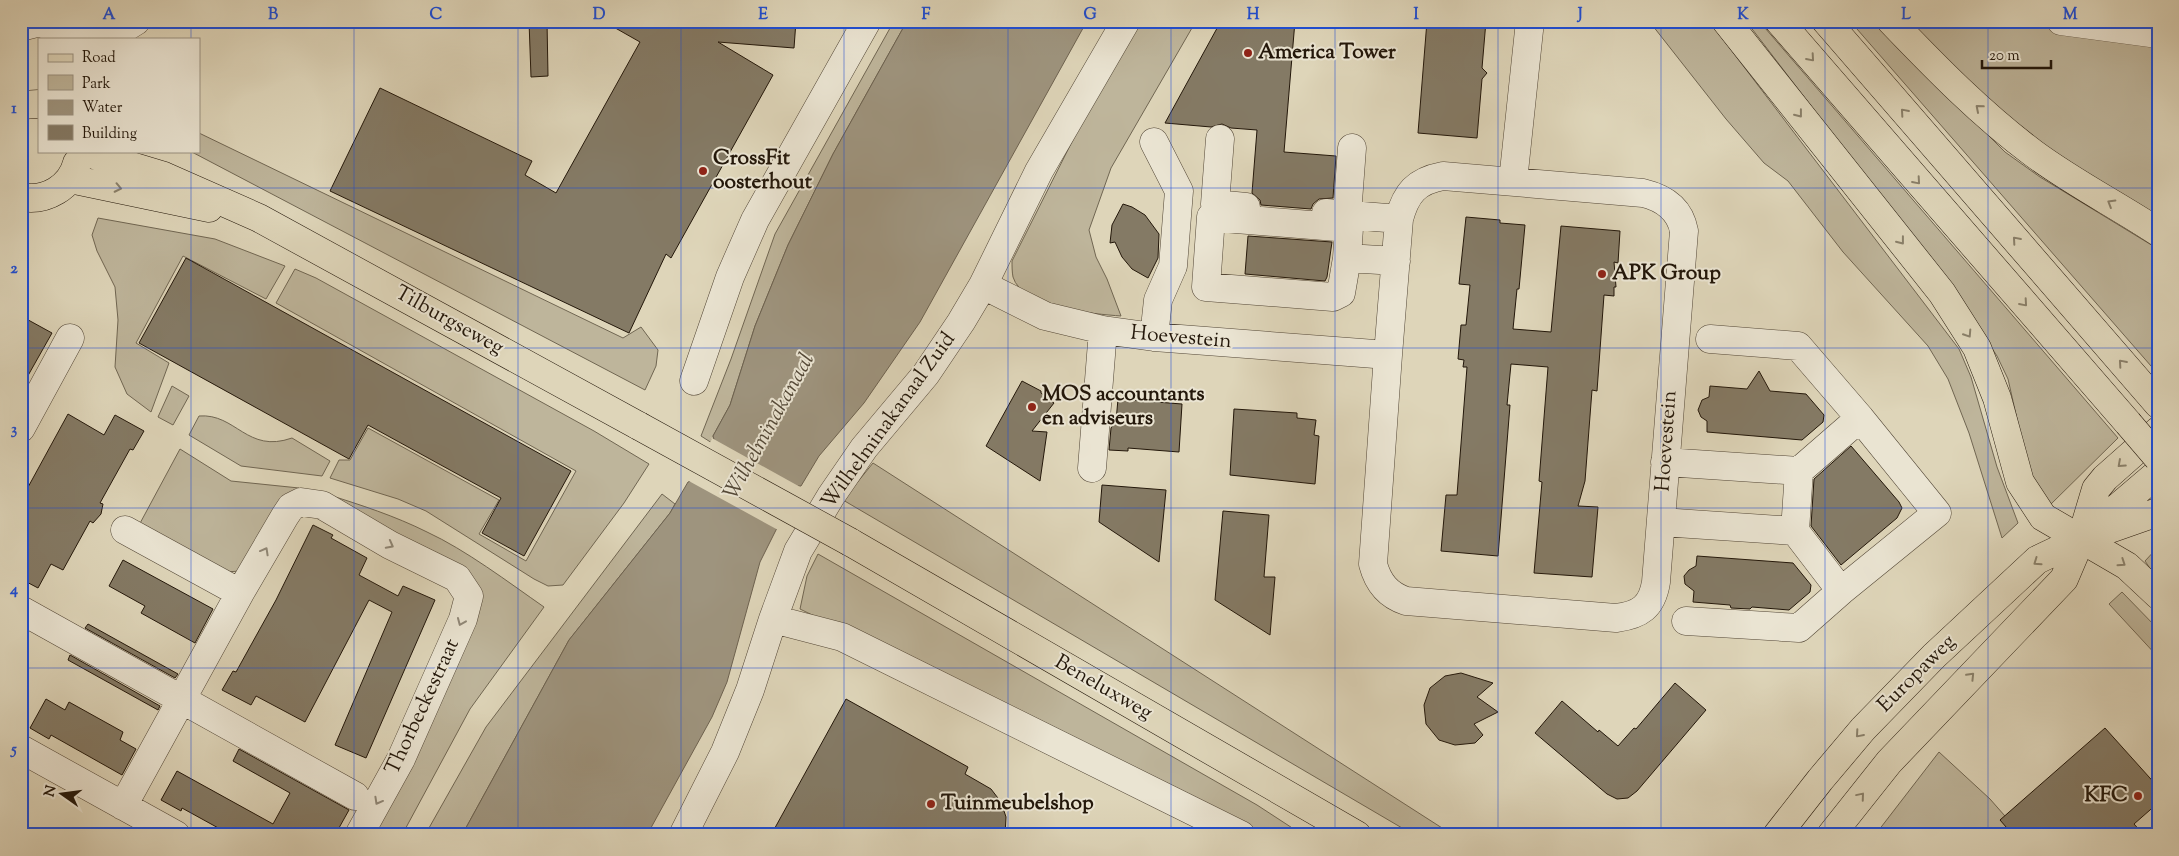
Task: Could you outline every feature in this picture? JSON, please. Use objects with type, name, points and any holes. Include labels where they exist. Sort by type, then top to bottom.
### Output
[{"type":"main road","points":[[1726,21],[1942,293],[1977,348],[1997,398],[2020,482],[2043,516],[2080,540],[2127,566],[2158,594]]},
{"type":"main road","points":[[1779,21],[2158,458]]},
{"type":"main road","points":[[1826,21],[2156,402]]},
{"type":"main road","points":[[1891,21],[1965,96],[2033,153],[2158,232]]},
{"type":"main road","points":[[22,199],[38,198],[61,188],[70,179],[77,165],[80,152]]},
{"type":"main road","name":"Tilburgseweg","points":[[83,152],[164,176],[259,218],[850,542]]},
{"type":"main road","name":"Tilburgseweg","points":[[70,179],[259,218]]},
{"type":"main road","name":"Europaweg","points":[[1831,835],[1889,762],[2064,580],[2080,540],[2096,489],[2105,478],[2158,432]]},
{"type":"main road","name":"Europaweg","points":[[2080,540],[2158,472]]},
{"type":"main road","name":"Europaweg","points":[[1777,835],[1857,736],[1934,656],[2037,560],[2080,540],[2158,512]]},
{"type":"main road","name":"Beneluxweg","points":[[850,542],[1357,835]]},
{"type":"street","points":[[72,38],[94,21]]},
{"type":"street","points":[[109,38],[136,21]]},
{"type":"street","points":[[694,381],[730,277],[754,220],[867,21]]},
{"type":"street","name":"Wilhelminakanaal Zuid","points":[[683,835],[725,752],[750,690],[798,551],[831,496],[864,448],[926,374],[983,285],[1039,171],[1126,21]]},
{"type":"street","points":[[1513,181],[1530,21]]},
{"type":"street","points":[[2061,21],[2158,34]]},
{"type":"street","points":[[21,27],[41,22],[69,38]]},
{"type":"street","points":[[1220,139],[1215,204],[1399,219]]},
{"type":"street","points":[[1154,142],[1180,191],[1173,266],[1158,300],[1154,336]]},
{"type":"street","points":[[1347,215],[1352,148]]},
{"type":"street","name":"Hoevestein","points":[[1443,176],[1643,193],[1667,202],[1682,220],[1684,231],[1654,595],[1640,612],[1631,616],[1616,618],[1406,600],[1399,598],[1384,587],[1379,580],[1374,564],[1399,219],[1404,203],[1413,190],[1427,179],[1443,176]]},
{"type":"street","points":[[1211,217],[1349,228],[1347,258],[1344,287],[1341,293],[1333,297],[1206,287],[1211,217]]},
{"type":"street","points":[[1347,258],[1396,261]]},
{"type":"street","name":"Hoevestein","points":[[983,285],[1045,316],[1103,330],[1154,336],[1388,355]]},
{"type":"street","points":[[1092,468],[1103,330]]},
{"type":"street","points":[[21,428],[70,338]]},
{"type":"street","points":[[1686,621],[1799,628],[1841,591],[1938,514],[1860,418],[1798,346],[1710,340]]},
{"type":"street","points":[[1666,462],[1798,471],[1860,418]]},
{"type":"street","points":[[1798,471],[1795,531],[1841,591]]},
{"type":"street","name":"Thorbeckestraat","points":[[240,593],[284,516],[292,507],[301,502],[322,505],[390,545],[457,578],[469,596],[465,613],[401,759],[359,835]]},
{"type":"street","points":[[1661,522],[1795,531]]},
{"type":"street","points":[[123,806],[240,593],[125,530]]},
{"type":"street","points":[[21,610],[355,796]]},
{"type":"street","points":[[773,619],[842,637],[1241,835]]},
{"type":"street","points":[[21,749],[176,835]]},
{"type":"green space","points":[[894,21],[907,21],[833,154],[788,245],[755,326],[730,405],[713,436],[712,443],[701,436],[731,359],[775,234]]},
{"type":"green space","points":[[1140,21],[1196,21],[1111,168],[1089,230],[1096,257],[1107,279],[1121,316],[1060,307],[1030,296],[1019,287],[1013,277],[1012,261],[1096,94]]},
{"type":"green space","points":[[1649,21],[1709,21],[1959,349],[1971,377],[1997,467],[2018,523],[2002,538],[1969,433],[1948,379],[1928,346],[1843,252],[1788,181],[1764,163],[1726,119]]},
{"type":"green space","points":[[1746,21],[1759,21],[2118,438],[2049,506],[2035,488],[2027,463],[2008,379],[1997,356],[1962,303]]},
{"type":"green space","points":[[1850,21],[1874,21],[2005,152],[2040,177],[2158,249],[2158,374]]},
{"type":"green space","points":[[1905,21],[2066,21],[2158,34],[2158,219],[2041,147]]},
{"type":"green space","points":[[200,133],[623,338],[641,327],[658,350],[656,366],[645,390],[192,152],[200,152]]},
{"type":"green space","points":[[98,218],[215,239],[285,266],[266,299],[183,256],[136,343],[169,363],[151,412],[127,394],[115,367],[118,320],[115,287],[97,251],[92,235]]},
{"type":"green space","points":[[295,269],[316,278],[594,431],[649,464],[624,503],[563,585],[548,586],[534,579],[426,511],[398,499],[330,478],[339,460],[350,460],[368,428],[499,500],[479,534],[526,561],[576,471],[276,303]]},
{"type":"green space","points":[[172,386],[189,396],[173,425],[158,417]]},
{"type":"green space","points":[[199,416],[223,420],[264,441],[277,442],[292,438],[330,461],[322,476],[241,466],[189,435]]},
{"type":"green space","points":[[180,449],[231,481],[299,488],[279,504],[243,571],[222,572],[138,527]]},
{"type":"green space","points":[[873,463],[1453,835],[1414,835],[843,500]]},
{"type":"green space","points":[[326,494],[390,516],[442,539],[487,567],[544,607],[470,709],[402,835],[366,835],[477,601]]},
{"type":"green space","points":[[662,494],[675,504],[670,513],[569,640],[462,835],[425,835],[486,727]]},
{"type":"green space","points":[[2158,547],[2158,580],[2145,561]]},
{"type":"green space","points":[[818,554],[1257,805],[1303,835],[1246,835],[1096,754],[800,609],[807,576]]},
{"type":"green space","points":[[2122,592],[2158,629],[2158,657],[2109,604]]},
{"type":"green space","points":[[1939,752],[1990,799],[2019,832],[2016,835],[1875,835]]},
{"type":"water","name":"Wilhelminakanaal","points":[[907,21],[1087,21],[920,322],[864,403],[819,456],[801,486],[798,486],[760,562],[727,682],[712,717],[647,835],[462,835],[569,640],[670,513],[688,482],[691,481],[714,439],[713,436],[730,405],[755,326],[788,245],[833,154]]},
{"type":"pier","points":[[710,437],[802,488],[800,488],[779,529],[780,531],[687,480],[689,480],[712,439]]},
{"type":"building","points":[[529,21],[547,21],[548,76],[531,77]]},
{"type":"building","points":[[603,21],[796,21],[794,48],[718,42],[773,75],[671,258],[666,254],[629,333],[330,191],[380,88],[532,161],[525,175],[556,193],[640,42]]},
{"type":"building","name":"America Tower","points":[[1221,21],[1295,21],[1284,152],[1336,156],[1333,198],[1319,199],[1313,204],[1311,209],[1261,205],[1260,200],[1252,193],[1257,130],[1231,128],[1222,124],[1211,127],[1165,123]]},
{"type":"building","points":[[1427,21],[1486,21],[1482,68],[1487,73],[1482,79],[1477,138],[1418,133]]},
{"type":"building","points":[[1123,204],[1145,215],[1159,234],[1158,258],[1148,278],[1132,269],[1122,257],[1115,242],[1110,243],[1112,225]]},
{"type":"building","points":[[1466,217],[1500,220],[1500,223],[1525,225],[1513,329],[1551,332],[1561,226],[1620,231],[1618,263],[1614,262],[1616,287],[1614,287],[1614,296],[1604,295],[1597,391],[1592,390],[1585,481],[1578,506],[1598,507],[1592,577],[1534,573],[1542,482],[1539,481],[1548,367],[1511,364],[1507,405],[1510,405],[1498,556],[1441,551],[1446,495],[1457,495],[1467,367],[1463,367],[1464,360],[1458,359],[1461,325],[1466,325],[1470,285],[1459,284]]},
{"type":"building","points":[[1248,236],[1332,242],[1325,281],[1245,274]]},
{"type":"building","points":[[186,258],[571,471],[524,556],[482,533],[501,498],[368,425],[349,459],[139,343]]},
{"type":"building","points":[[21,316],[52,333],[21,388]]},
{"type":"building","points":[[1759,371],[1770,391],[1806,394],[1824,415],[1823,422],[1802,440],[1707,432],[1707,421],[1701,417],[1698,410],[1702,400],[1709,397],[1710,386],[1747,389]]},
{"type":"building","points":[[1022,381],[1041,391],[1054,403],[1032,431],[1047,432],[1040,481],[986,446]]},
{"type":"building","points":[[1118,399],[1182,404],[1179,452],[1128,448],[1128,451],[1109,450],[1111,428],[1116,421]]},
{"type":"building","points":[[1234,409],[1297,413],[1297,418],[1316,420],[1314,435],[1319,436],[1315,484],[1230,475]]},
{"type":"building","points":[[68,414],[104,435],[115,415],[144,431],[133,450],[130,449],[100,503],[103,504],[101,514],[93,523],[90,521],[63,570],[51,564],[38,588],[21,579],[21,500]]},
{"type":"building","points":[[1851,446],[1902,508],[1897,518],[1841,565],[1811,526],[1814,479]]},
{"type":"building","points":[[1102,485],[1166,490],[1159,562],[1099,522]]},
{"type":"building","points":[[1223,511],[1269,515],[1264,577],[1275,577],[1270,635],[1215,600]]},
{"type":"building","points":[[313,525],[333,535],[331,538],[367,558],[359,575],[398,596],[403,586],[435,600],[366,758],[335,745],[392,612],[369,600],[305,722],[256,696],[251,705],[222,690],[233,671],[236,672],[276,600]]},
{"type":"building","points":[[1697,556],[1793,563],[1811,585],[1810,592],[1789,610],[1752,607],[1750,609],[1731,608],[1730,605],[1693,602],[1694,591],[1685,584],[1684,576],[1696,566]]},
{"type":"building","points":[[123,560],[213,609],[195,643],[141,613],[145,606],[109,586]]},
{"type":"building","points":[[88,624],[178,674],[175,678],[85,628]]},
{"type":"building","points":[[70,655],[160,706],[158,710],[68,660]]},
{"type":"building","points":[[1461,673],[1493,683],[1477,697],[1498,712],[1474,724],[1483,735],[1475,743],[1455,745],[1439,740],[1426,724],[1424,705],[1430,688],[1445,676]]},
{"type":"building","points":[[1675,683],[1706,710],[1637,791],[1628,798],[1617,799],[1607,794],[1535,733],[1562,701],[1598,732],[1599,730],[1618,746],[1634,728],[1636,729]]},
{"type":"building","points":[[46,699],[65,710],[69,702],[123,732],[120,740],[136,749],[122,775],[51,735],[49,739],[30,728]]},
{"type":"building","points":[[846,699],[968,767],[965,774],[991,789],[1001,802],[1006,817],[1005,835],[771,835]]},
{"type":"building","points":[[2105,728],[2158,787],[2158,803],[2134,824],[2144,835],[2013,835],[2000,820]]},
{"type":"building","points":[[239,749],[349,810],[335,835],[231,835],[182,808],[181,811],[161,800],[177,771],[273,824],[290,793],[233,761]]},
{"type":"place","name":"America Tower","points":[[1248,53]]},
{"type":"place","name":"CrossFit oosterhout","points":[[703,171]]},
{"type":"place","name":"APK Group","points":[[1602,274]]},
{"type":"place","name":"MOS accountants en adviseurs","points":[[1032,407]]},
{"type":"place","name":"KFC","points":[[2138,796]]},
{"type":"place","name":"Tuinmeubelshop","points":[[931,804]]}]
